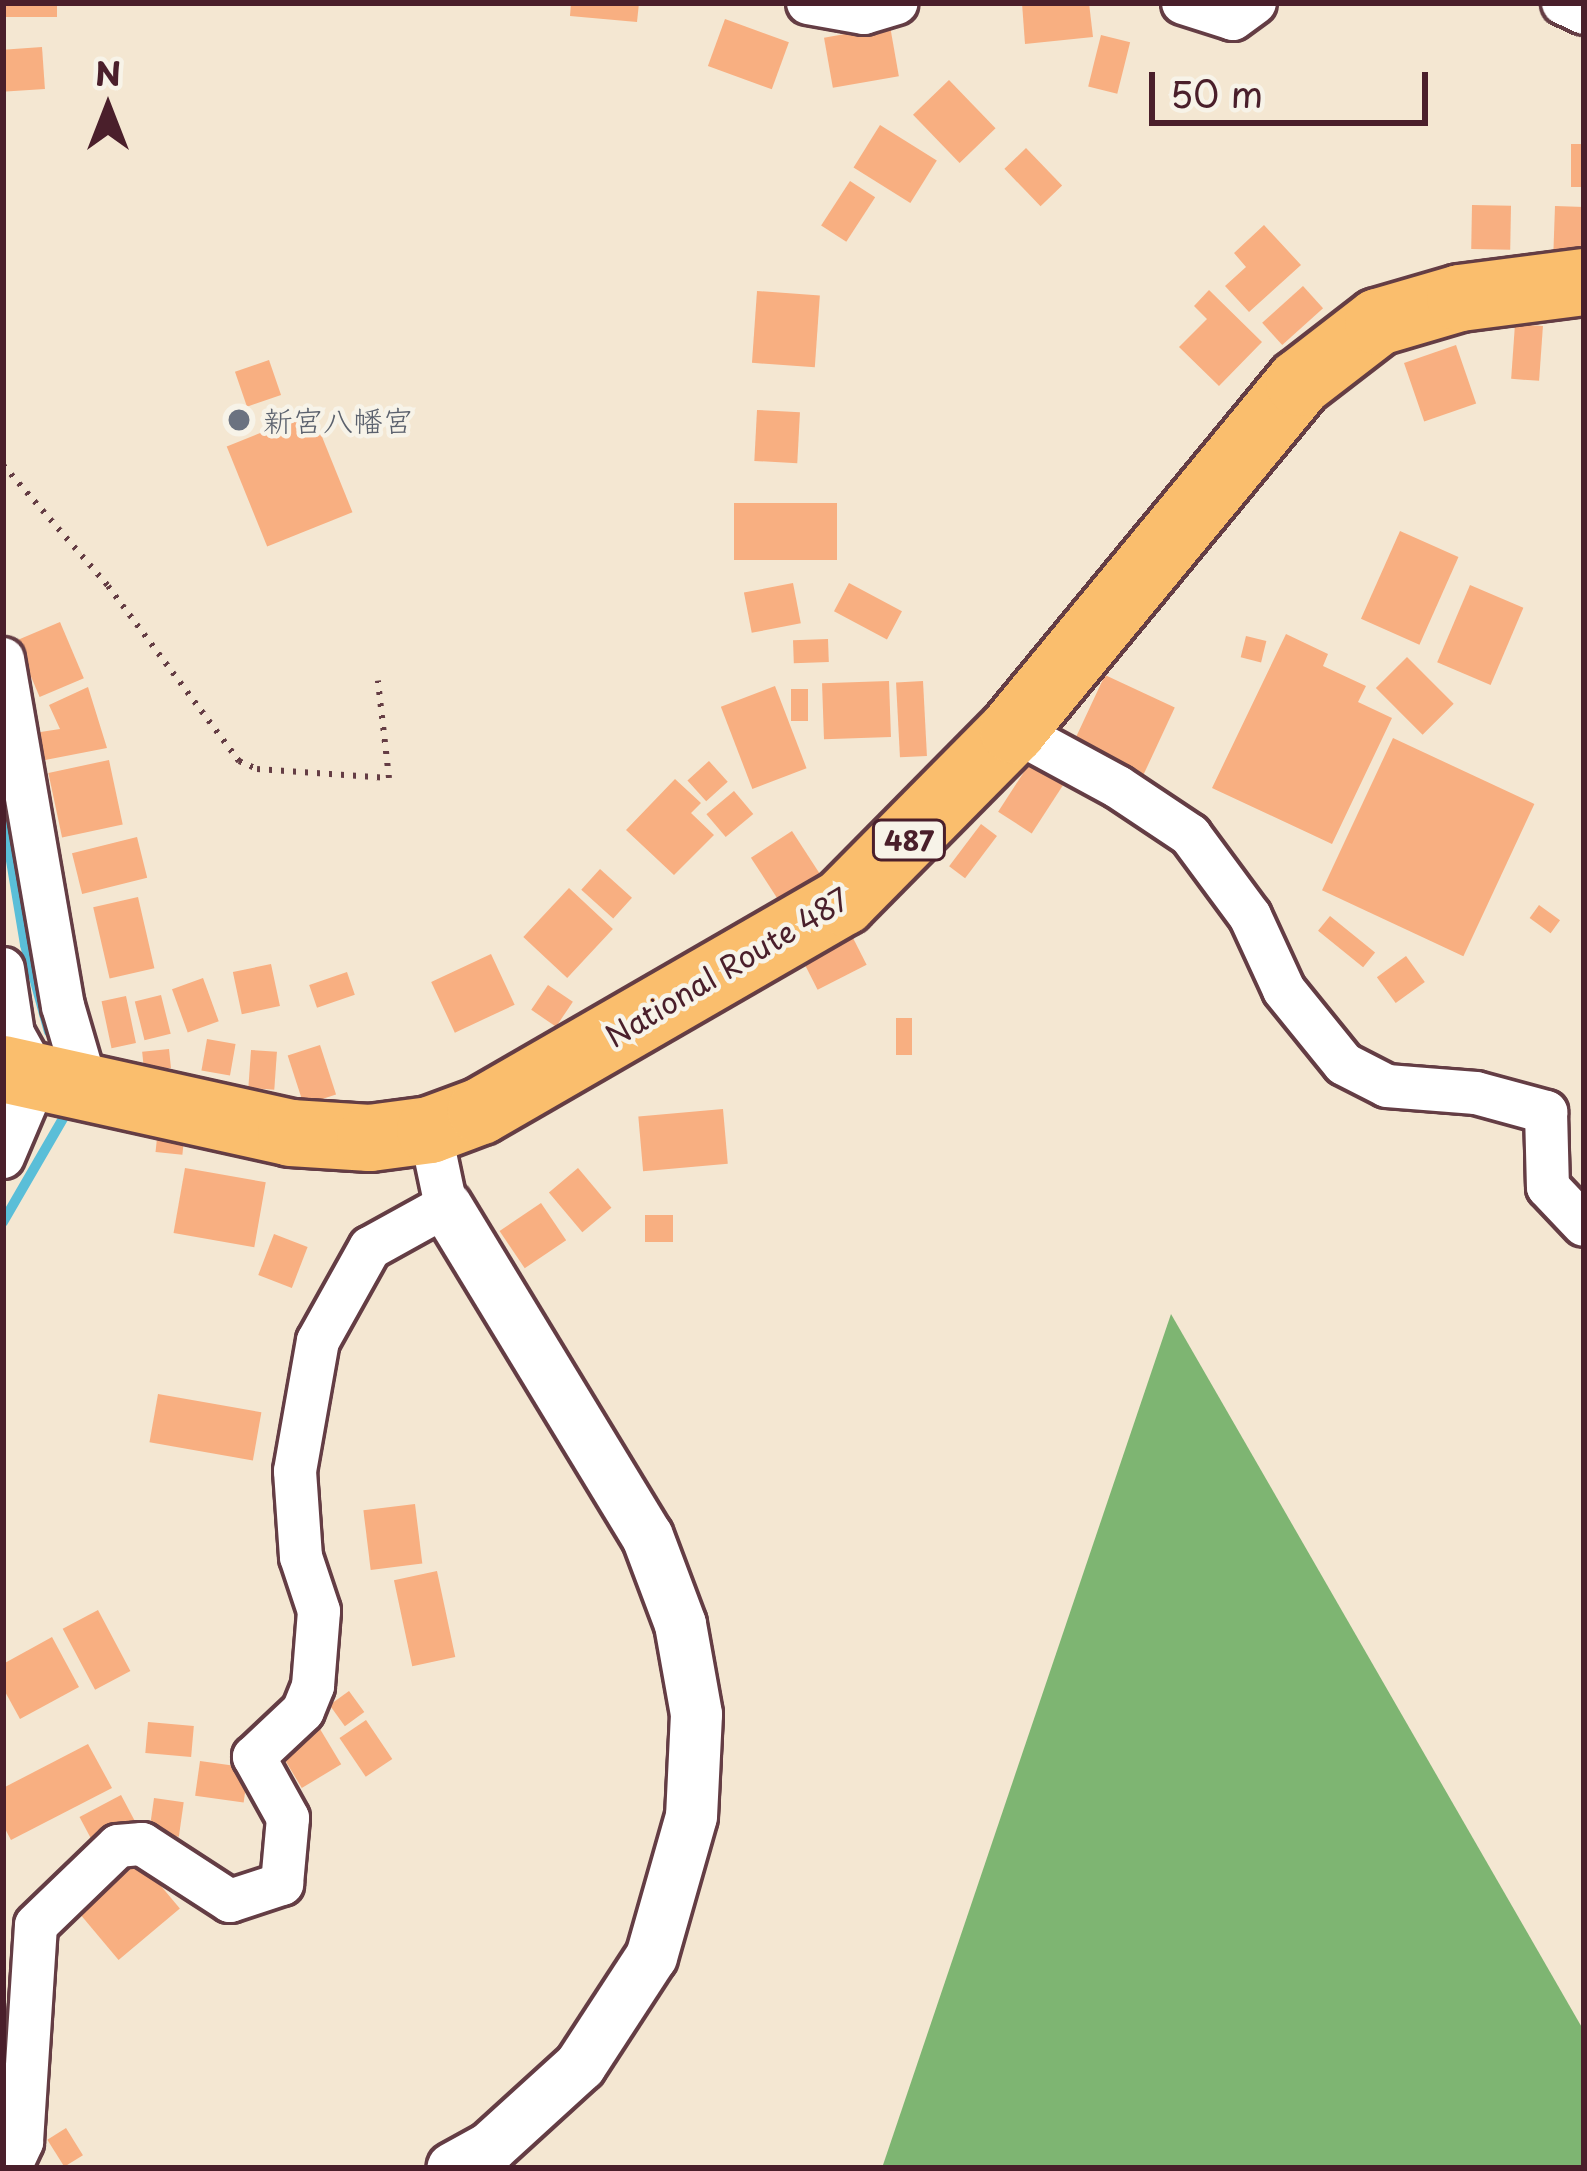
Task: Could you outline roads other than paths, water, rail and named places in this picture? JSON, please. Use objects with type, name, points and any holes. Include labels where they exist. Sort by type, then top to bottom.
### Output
[{"type":"highway","name":"National Route 487","points":[[42,1078],[291,1133],[370,1138],[430,1130],[481,1111],[844,902],[1013,730],[1298,382],[1378,322],[1460,298],[1584,282]]},
{"type":"street","points":[[808,3],[864,13],[896,3]]},
{"type":"street","points":[[1183,3],[1233,19],[1255,3]]},
{"type":"street","points":[[1563,3],[1584,13]]},
{"type":"street","points":[[3,659],[63,1006],[42,1078],[3,1156]]},
{"type":"street","points":[[1013,730],[1118,787],[1190,835],[1250,916],[1284,990],[1344,1064],[1387,1086],[1476,1093],[1546,1112],[1548,1187],[1584,1226]]},
{"type":"street","points":[[3,970],[13,1034],[42,1078]]},
{"type":"street","points":[[430,1130],[446,1206],[646,1536],[680,1624],[696,1714],[692,1816],[651,1956],[580,2065],[490,2147],[452,2168]]},
{"type":"street","points":[[10,2168],[22,2142],[36,1924],[118,1846],[142,1844],[230,1901],[282,1884],[289,1818],[254,1757],[303,1711],[313,1686],[319,1611],[301,1557],[295,1471],[318,1341],[370,1248],[446,1206]]},
{"type":"waterway","points":[[3,813],[25,945],[49,1032]]},
{"type":"waterway","points":[[3,1222],[65,1115]]},
{"type":"place","name":"新宮八幡宮","points":[[239,420]]}]
